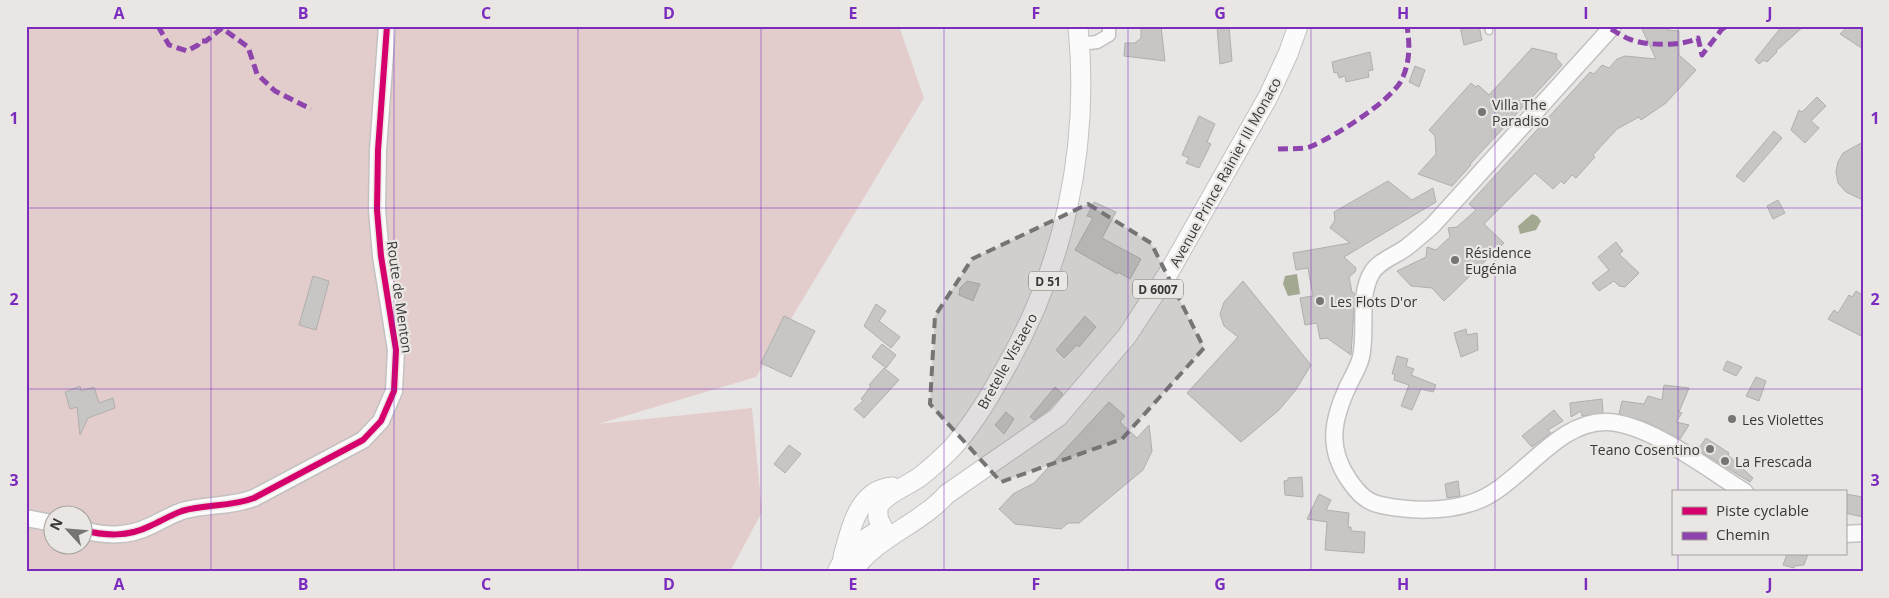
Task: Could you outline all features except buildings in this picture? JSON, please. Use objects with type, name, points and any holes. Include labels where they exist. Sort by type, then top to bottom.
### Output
[{"type":"main road","name":"Route de Menton","points":[[92,532],[108,536],[127,534],[149,527],[181,511],[245,502],[363,440],[381,420],[394,391],[397,363],[381,256],[377,210],[378,150],[387,26]]},
{"type":"main road","name":"Avenue Prince Rainier III Monaco","points":[[844,568],[877,537],[932,498],[947,494],[1058,416],[1127,336],[1169,272],[1268,97],[1288,54],[1298,26]]},
{"type":"main road","points":[[1613,26],[1433,225],[1405,248],[1383,262],[1371,274],[1366,291],[1361,359],[1340,405],[1334,424],[1334,444],[1338,459],[1358,494],[1371,502],[1406,508],[1445,508],[1472,503],[1489,495],[1568,433],[1588,424],[1608,422],[1629,425],[1650,434],[1742,490]]},
{"type":"main road","name":"Bretelle Vistaero","points":[[877,537],[878,506],[900,486],[920,476],[952,447],[984,405],[1036,310],[1054,263],[1068,214],[1078,164],[1081,109],[1079,35]]},
{"type":"main road","name":"Bretelle Vistaero","points":[[844,568],[856,516],[867,497],[886,487],[900,486]]},
{"type":"main road","points":[[856,516],[877,537]]},
{"type":"main road","points":[[26,518],[42,522]]},
{"type":"main road","points":[[1846,534],[1863,534]]},
{"type":"street","points":[[1079,35],[1097,42],[1109,35],[1109,26]]},
{"type":"highlighted area","points":[[1088,204],[1151,243],[1204,348],[1122,439],[1001,482],[930,404],[935,316],[972,259]]},
{"type":"shaded area","points":[[26,26],[899,26],[924,98],[756,377],[598,424],[752,408],[762,512],[730,572],[26,572]]},
{"type":"shaded area","points":[[1532,214],[1541,221],[1536,230],[1520,234],[1518,226]]},
{"type":"shaded area","points":[[1297,274],[1300,294],[1288,296],[1283,284],[1285,276]]},
{"type":"marked path","points":[[158,26],[169,45],[187,51],[198,45],[200,41],[206,41],[222,28],[248,47],[257,74],[275,91],[311,109]]},
{"type":"marked path","points":[[1278,149],[1312,146],[1362,117],[1387,97],[1402,79],[1407,66],[1409,47],[1407,26]]},
{"type":"marked path","points":[[1611,29],[1629,39],[1647,43],[1675,44],[1698,38],[1702,55],[1722,29],[1727,26]]},
{"type":"cycle path","points":[[92,532],[125,534],[142,530],[182,511],[236,503],[254,498],[363,440],[381,421],[394,391],[396,350],[381,256],[377,210],[378,150],[387,26]]},
{"type":"place","name":"Villa The Paradiso","points":[[1482,112]]},
{"type":"place","name":"Résidence Eugénia","points":[[1455,260]]},
{"type":"place","name":"Les Flots D'or","points":[[1320,301]]},
{"type":"place","name":"Les Violettes","points":[[1732,419]]},
{"type":"place","name":"Teano Cosentino","points":[[1710,449]]},
{"type":"place","name":"La Frescada","points":[[1725,461]]}]
